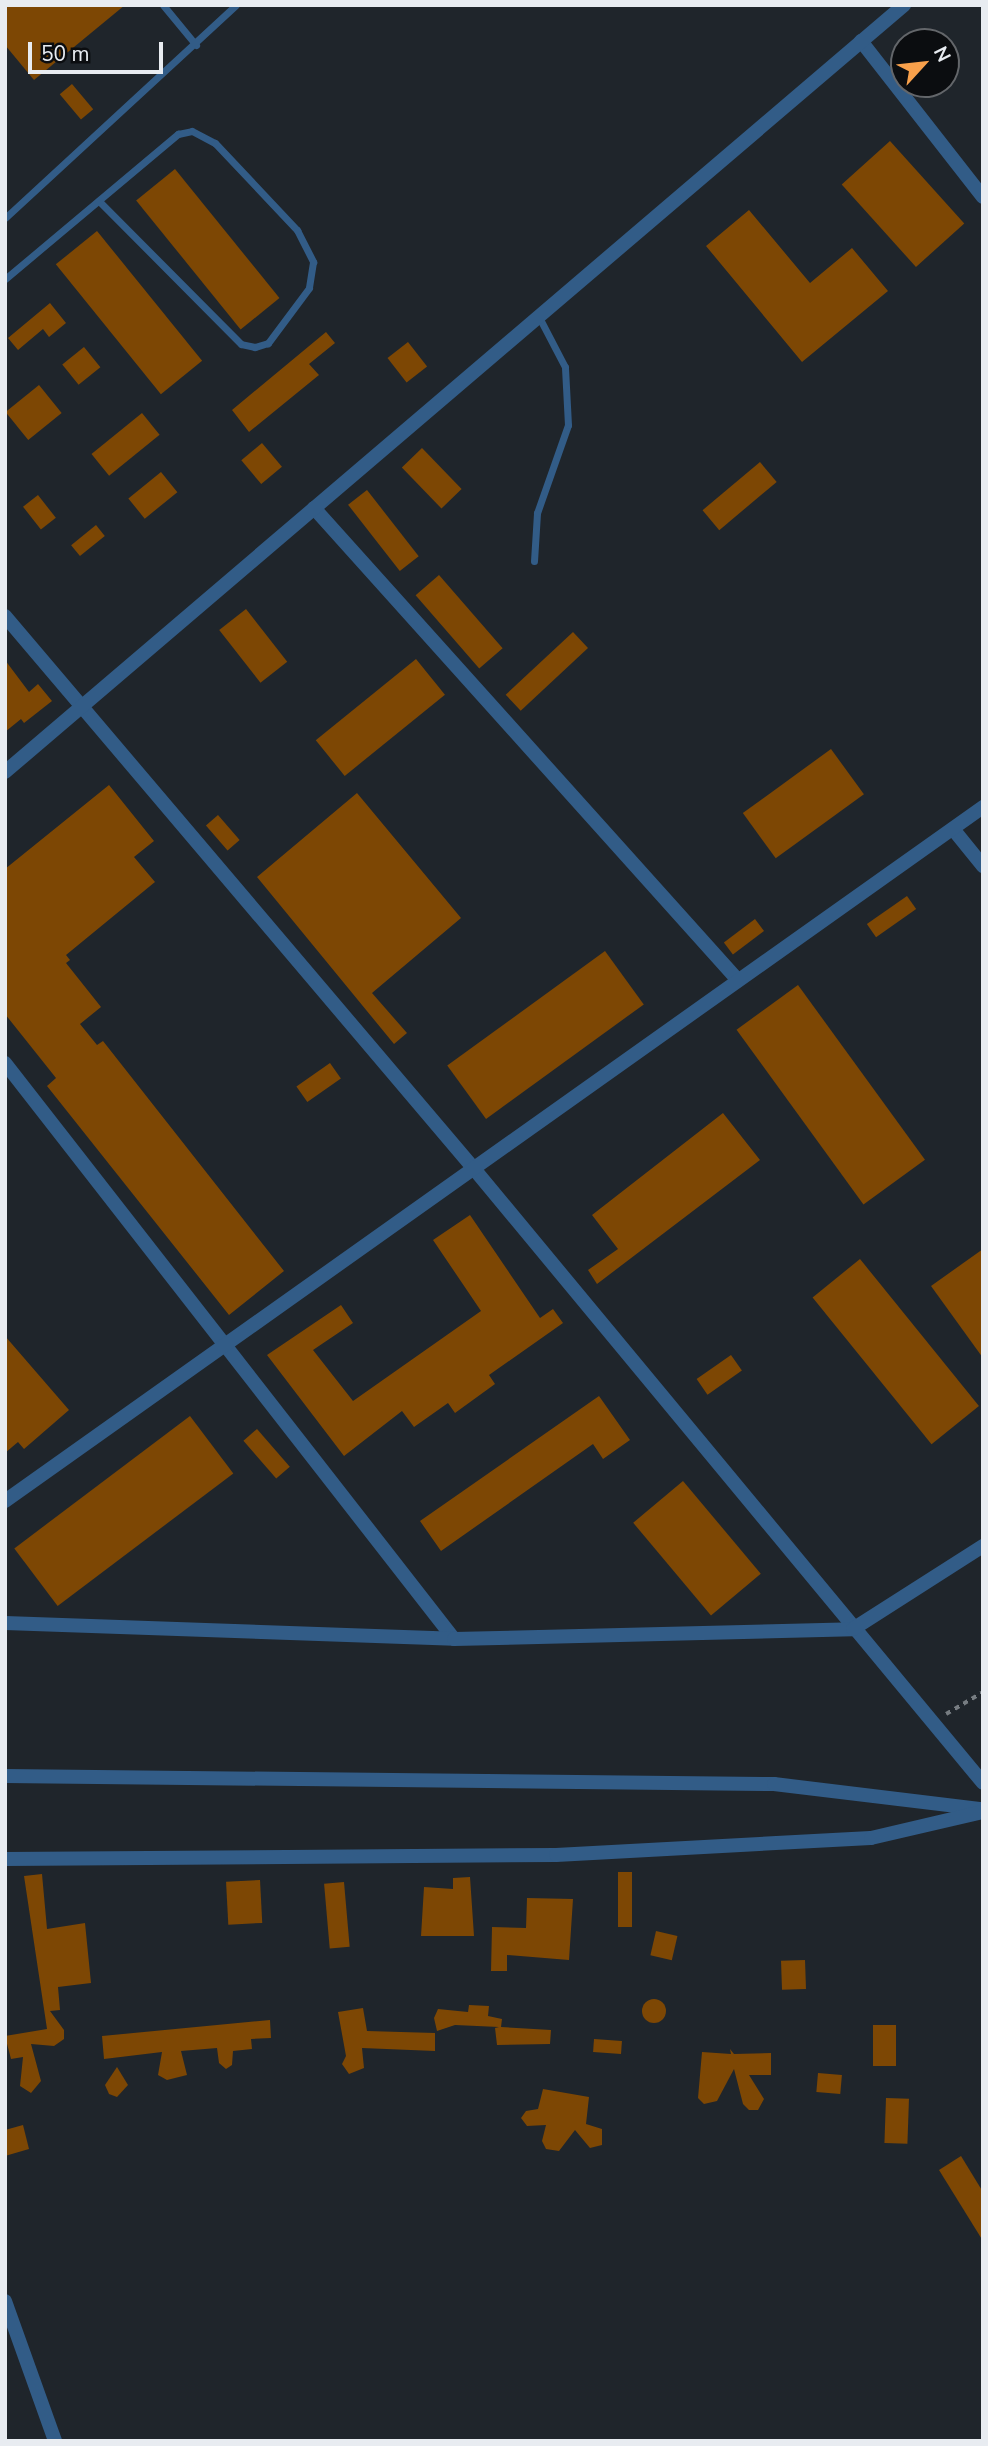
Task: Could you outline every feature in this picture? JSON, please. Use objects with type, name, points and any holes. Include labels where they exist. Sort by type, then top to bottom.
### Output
[{"type":"street","points":[[5,772],[904,5]]},
{"type":"street","points":[[861,41],[983,197]]},
{"type":"street","points":[[314,508],[736,978]]},
{"type":"street","points":[[5,616],[81,709],[475,1170],[983,1783]]},
{"type":"street","points":[[5,1501],[475,1170],[736,978],[983,807]]},
{"type":"street","points":[[953,829],[983,866]]},
{"type":"street","points":[[5,1063],[228,1345],[454,1639]]},
{"type":"street","points":[[5,1623],[454,1639],[853,1629],[983,1546]]},
{"type":"street","points":[[5,1776],[774,1784],[983,1811]]},
{"type":"street","points":[[5,1859],[162,1861],[556,1855],[871,1838],[983,1811]]},
{"type":"street","points":[[5,2301],[55,2441]]},
{"type":"lane","points":[[163,5],[196,45]]},
{"type":"lane","points":[[5,218],[196,45],[236,5]]},
{"type":"lane","points":[[5,279],[178,134],[192,131],[215,143],[296,230],[313,262],[309,288],[268,343],[255,347],[241,344],[99,201]]},
{"type":"lane","points":[[534,561],[537,513],[568,425],[565,367],[539,316]]},
{"type":"path","points":[[932,1722],[983,1692]]},
{"type":"building","points":[[5,5],[125,5],[34,80],[5,45]]},
{"type":"building","points":[[72,84],[93,109],[81,120],[60,94]]},
{"type":"building","points":[[890,141],[964,223],[916,267],[842,184]]},
{"type":"building","points":[[175,169],[279,298],[241,329],[136,200]]},
{"type":"building","points":[[749,210],[810,283],[852,248],[888,291],[802,362],[706,246]]},
{"type":"building","points":[[97,231],[202,361],[161,394],[56,264]]},
{"type":"building","points":[[50,303],[66,323],[49,337],[43,329],[18,350],[8,338]]},
{"type":"building","points":[[326,332],[335,343],[309,364],[319,375],[249,432],[232,410]]},
{"type":"building","points":[[408,342],[427,366],[407,382],[388,358]]},
{"type":"building","points":[[84,347],[100,367],[79,385],[62,365]]},
{"type":"building","points":[[39,385],[62,413],[28,440],[6,412]]},
{"type":"building","points":[[142,413],[160,435],[109,476],[91,454]]},
{"type":"building","points":[[262,443],[282,467],[261,484],[241,460]]},
{"type":"building","points":[[422,448],[462,489],[441,508],[402,467]]},
{"type":"building","points":[[760,462],[777,482],[719,530],[703,510]]},
{"type":"building","points":[[161,472],[177,492],[145,519],[128,498]]},
{"type":"building","points":[[367,490],[419,556],[400,571],[348,505]]},
{"type":"building","points":[[38,495],[56,518],[41,530],[23,507]]},
{"type":"building","points":[[96,525],[105,536],[80,556],[71,545]]},
{"type":"building","points":[[439,575],[503,648],[479,669],[416,595]]},
{"type":"building","points":[[246,609],[287,662],[260,683],[219,630]]},
{"type":"building","points":[[573,632],[588,648],[521,711],[506,695]]},
{"type":"building","points":[[416,659],[445,695],[345,776],[316,740]]},
{"type":"building","points":[[5,660],[29,692],[38,684],[52,701],[24,723],[21,719],[5,732]]},
{"type":"building","points":[[831,749],[864,794],[776,858],[743,813]]},
{"type":"building","points":[[109,785],[154,841],[134,857],[155,882],[66,955],[70,960],[66,963],[101,1007],[80,1024],[97,1045],[103,1041],[284,1271],[229,1315],[47,1086],[56,1078],[5,1014],[5,869]]},
{"type":"building","points":[[357,793],[461,918],[372,993],[407,1033],[394,1044],[257,877]]},
{"type":"building","points":[[218,815],[240,840],[228,850],[206,825]]},
{"type":"building","points":[[907,896],[916,909],[876,937],[867,924]]},
{"type":"building","points":[[755,919],[764,931],[733,954],[724,942]]},
{"type":"building","points":[[605,951],[644,1004],[486,1119],[447,1066]]},
{"type":"building","points":[[798,985],[925,1160],[863,1204],[737,1030]]},
{"type":"building","points":[[330,1063],[341,1079],[307,1102],[296,1087]]},
{"type":"building","points":[[723,1113],[760,1160],[597,1284],[588,1270],[618,1249],[592,1215]]},
{"type":"building","points":[[470,1215],[540,1318],[553,1309],[563,1323],[489,1375],[495,1384],[455,1413],[448,1403],[414,1427],[402,1411],[344,1456],[267,1355],[341,1305],[353,1323],[313,1350],[353,1401],[481,1311],[433,1240]]},
{"type":"building","points":[[983,1249],[983,1358],[931,1286]]},
{"type":"building","points":[[860,1259],[979,1406],[932,1444],[813,1297]]},
{"type":"building","points":[[5,1336],[69,1410],[24,1449],[18,1442],[5,1453]]},
{"type":"building","points":[[731,1355],[742,1371],[707,1395],[697,1379]]},
{"type":"building","points":[[599,1396],[630,1440],[603,1459],[593,1444],[441,1551],[420,1521]]},
{"type":"building","points":[[190,1416],[233,1474],[58,1606],[14,1548]]},
{"type":"building","points":[[257,1429],[290,1467],[276,1479],[243,1441]]},
{"type":"building","points":[[683,1481],[761,1574],[711,1615],[633,1523]]},
{"type":"building","points":[[618,1872],[632,1872],[632,1927],[618,1927]]},
{"type":"building","points":[[42,1874],[47,1929],[85,1923],[91,1983],[58,1987],[60,2010],[50,2011],[64,2030],[64,2039],[54,2046],[31,2044],[41,2081],[31,2093],[20,2086],[23,2057],[11,2059],[5,2036],[47,2029],[24,1876]]},
{"type":"building","points":[[470,1877],[474,1936],[421,1936],[424,1887],[453,1889],[453,1878]]},
{"type":"building","points":[[260,1880],[262,1923],[228,1925],[226,1882]]},
{"type":"building","points":[[344,1882],[350,1947],[330,1948],[324,1884]]},
{"type":"building","points":[[527,1898],[573,1899],[569,1960],[507,1955],[507,1971],[491,1971],[492,1927],[526,1928]]},
{"type":"building","points":[[656,1931],[677,1936],[672,1960],[650,1955]]},
{"type":"building","points":[[805,1960],[806,1989],[782,1990],[781,1961]]},
{"type":"building","points":[[654,1999],[662,2003],[666,2011],[662,2019],[654,2023],[646,2019],[642,2011],[646,2003]]},
{"type":"building","points":[[469,2005],[489,2006],[488,2016],[502,2019],[501,2027],[551,2030],[550,2044],[497,2045],[495,2028],[499,2027],[455,2025],[437,2031],[434,2018],[438,2009],[468,2012]]},
{"type":"building","points":[[363,2008],[367,2031],[435,2033],[435,2051],[362,2048],[364,2068],[349,2074],[342,2064],[346,2056],[338,2012]]},
{"type":"building","points":[[270,2020],[271,2038],[251,2039],[252,2049],[233,2051],[232,2065],[226,2069],[219,2063],[217,2048],[181,2051],[187,2075],[167,2080],[158,2075],[162,2052],[104,2059],[102,2036]]},
{"type":"building","points":[[873,2025],[896,2025],[896,2066],[873,2066]]},
{"type":"building","points":[[594,2039],[622,2041],[621,2054],[593,2052]]},
{"type":"building","points":[[730,2049],[734,2054],[771,2053],[771,2075],[749,2075],[764,2099],[758,2110],[749,2110],[743,2104],[734,2069],[717,2101],[704,2104],[698,2098],[702,2052],[731,2054]]},
{"type":"building","points":[[117,2067],[128,2085],[117,2097],[109,2094],[105,2085]]},
{"type":"building","points":[[818,2073],[842,2075],[840,2094],[816,2092]]},
{"type":"building","points":[[543,2089],[589,2097],[586,2124],[602,2129],[602,2145],[590,2148],[575,2130],[559,2151],[546,2149],[542,2141],[546,2125],[527,2126],[521,2118],[526,2111],[538,2109]]},
{"type":"building","points":[[886,2098],[909,2099],[907,2144],[884,2143]]},
{"type":"building","points":[[23,2125],[29,2149],[5,2156],[5,2130]]},
{"type":"building","points":[[961,2156],[983,2192],[983,2241],[939,2170]]}]
